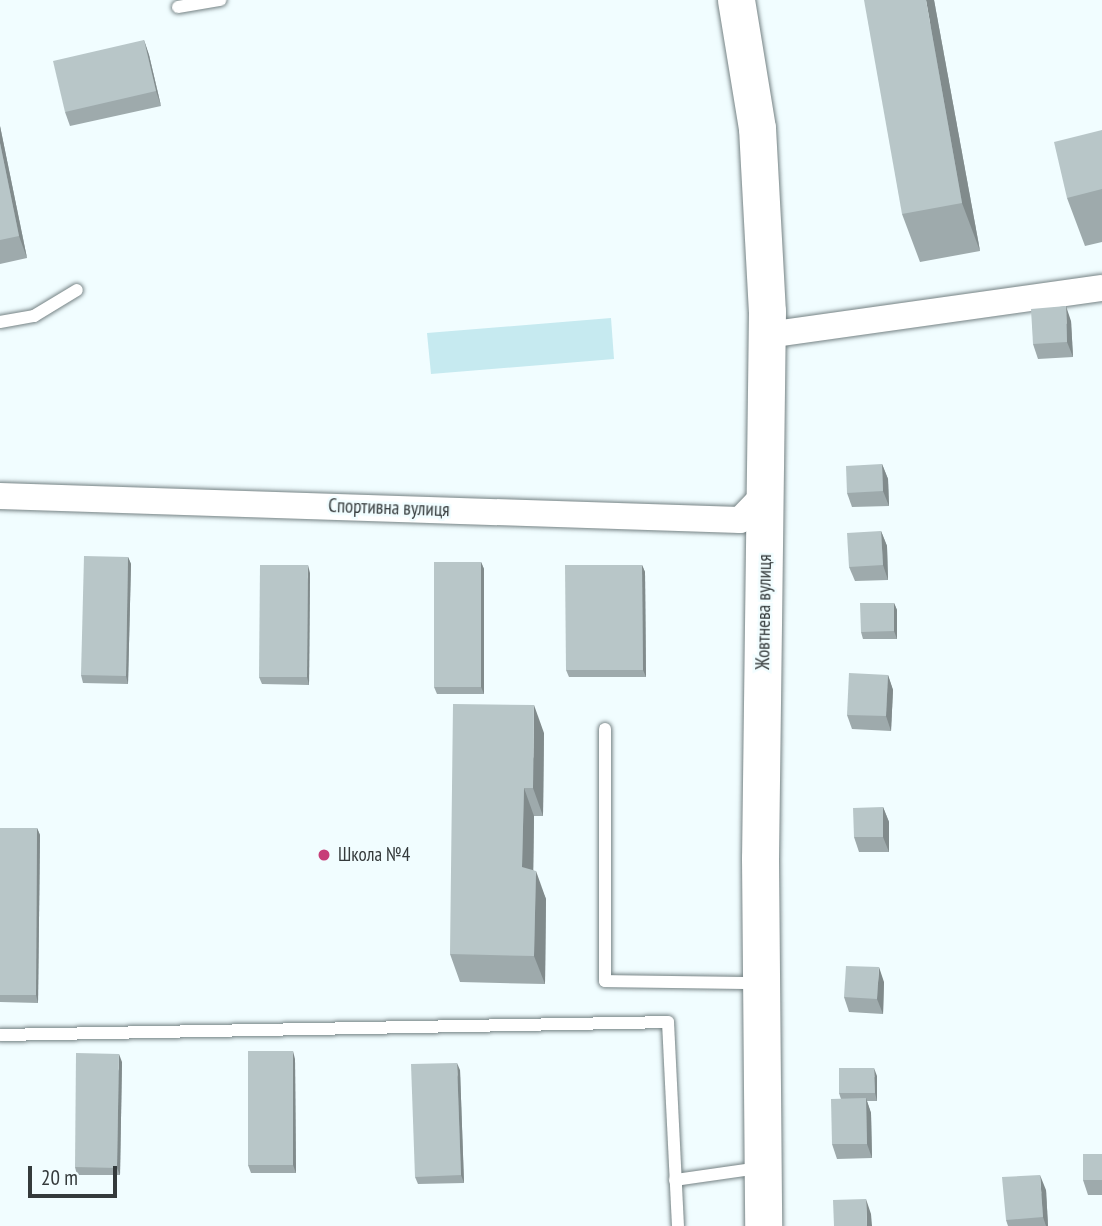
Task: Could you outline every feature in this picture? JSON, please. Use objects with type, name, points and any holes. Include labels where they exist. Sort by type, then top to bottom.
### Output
[{"type":"main road","name":"Жовтнева вулиця","points":[[736,0],[757,128],[767,335],[761,984],[763,1226]]},
{"type":"street","points":[[767,335],[1102,288]]},
{"type":"street","name":"Спортивна вулиця","points":[[0,496],[740,520],[766,493]]},
{"type":"lane","points":[[178,7],[220,0]]},
{"type":"lane","points":[[0,322],[34,316],[77,290]]},
{"type":"lane","points":[[605,729],[605,981],[761,984]]},
{"type":"lane","points":[[0,1035],[668,1022],[678,1226]]},
{"type":"lane","points":[[675,1180],[762,1167]]},
{"type":"shaded area","points":[[611,318],[614,359],[431,374],[427,333]]},
{"type":"building","points":[[864,0],[926,0],[962,203],[902,214]]},
{"type":"building","points":[[144,40],[156,91],[65,112],[53,61]]},
{"type":"building","points":[[1102,130],[1102,189],[1067,198],[1054,142]]},
{"type":"building","points":[[0,143],[19,236],[0,240]]},
{"type":"building","points":[[1066,306],[1067,342],[1033,344],[1031,309]]},
{"type":"building","points":[[882,464],[883,491],[847,493],[846,466]]},
{"type":"building","points":[[881,531],[883,565],[849,567],[847,533]]},
{"type":"building","points":[[84,556],[128,557],[126,676],[81,675]]},
{"type":"building","points":[[434,562],[481,562],[481,687],[434,687]]},
{"type":"building","points":[[260,565],[308,565],[307,677],[259,677]]},
{"type":"building","points":[[565,565],[642,565],[643,670],[566,670]]},
{"type":"building","points":[[860,603],[894,603],[894,631],[861,632]]},
{"type":"building","points":[[849,673],[888,675],[886,716],[847,715]]},
{"type":"building","points":[[453,704],[534,705],[533,788],[524,788],[522,867],[536,871],[534,956],[450,954]]},
{"type":"building","points":[[883,807],[883,837],[854,837],[853,808]]},
{"type":"building","points":[[0,828],[37,828],[36,995],[0,995]]},
{"type":"building","points":[[846,966],[879,967],[877,999],[844,997]]},
{"type":"building","points":[[248,1051],[293,1051],[293,1165],[248,1165]]},
{"type":"building","points":[[76,1053],[119,1054],[117,1168],[75,1167]]},
{"type":"building","points":[[457,1063],[461,1175],[415,1177],[411,1064]]},
{"type":"building","points":[[839,1068],[874,1068],[875,1093],[839,1093]]},
{"type":"building","points":[[866,1098],[867,1144],[832,1144],[831,1099]]},
{"type":"building","points":[[1083,1154],[1102,1154],[1102,1180],[1083,1180]]},
{"type":"building","points":[[1040,1175],[1043,1217],[1006,1220],[1002,1177]]},
{"type":"building","points":[[866,1199],[867,1226],[834,1226],[833,1200]]},
{"type":"place","name":"Школа №4","points":[[324,855]]}]
